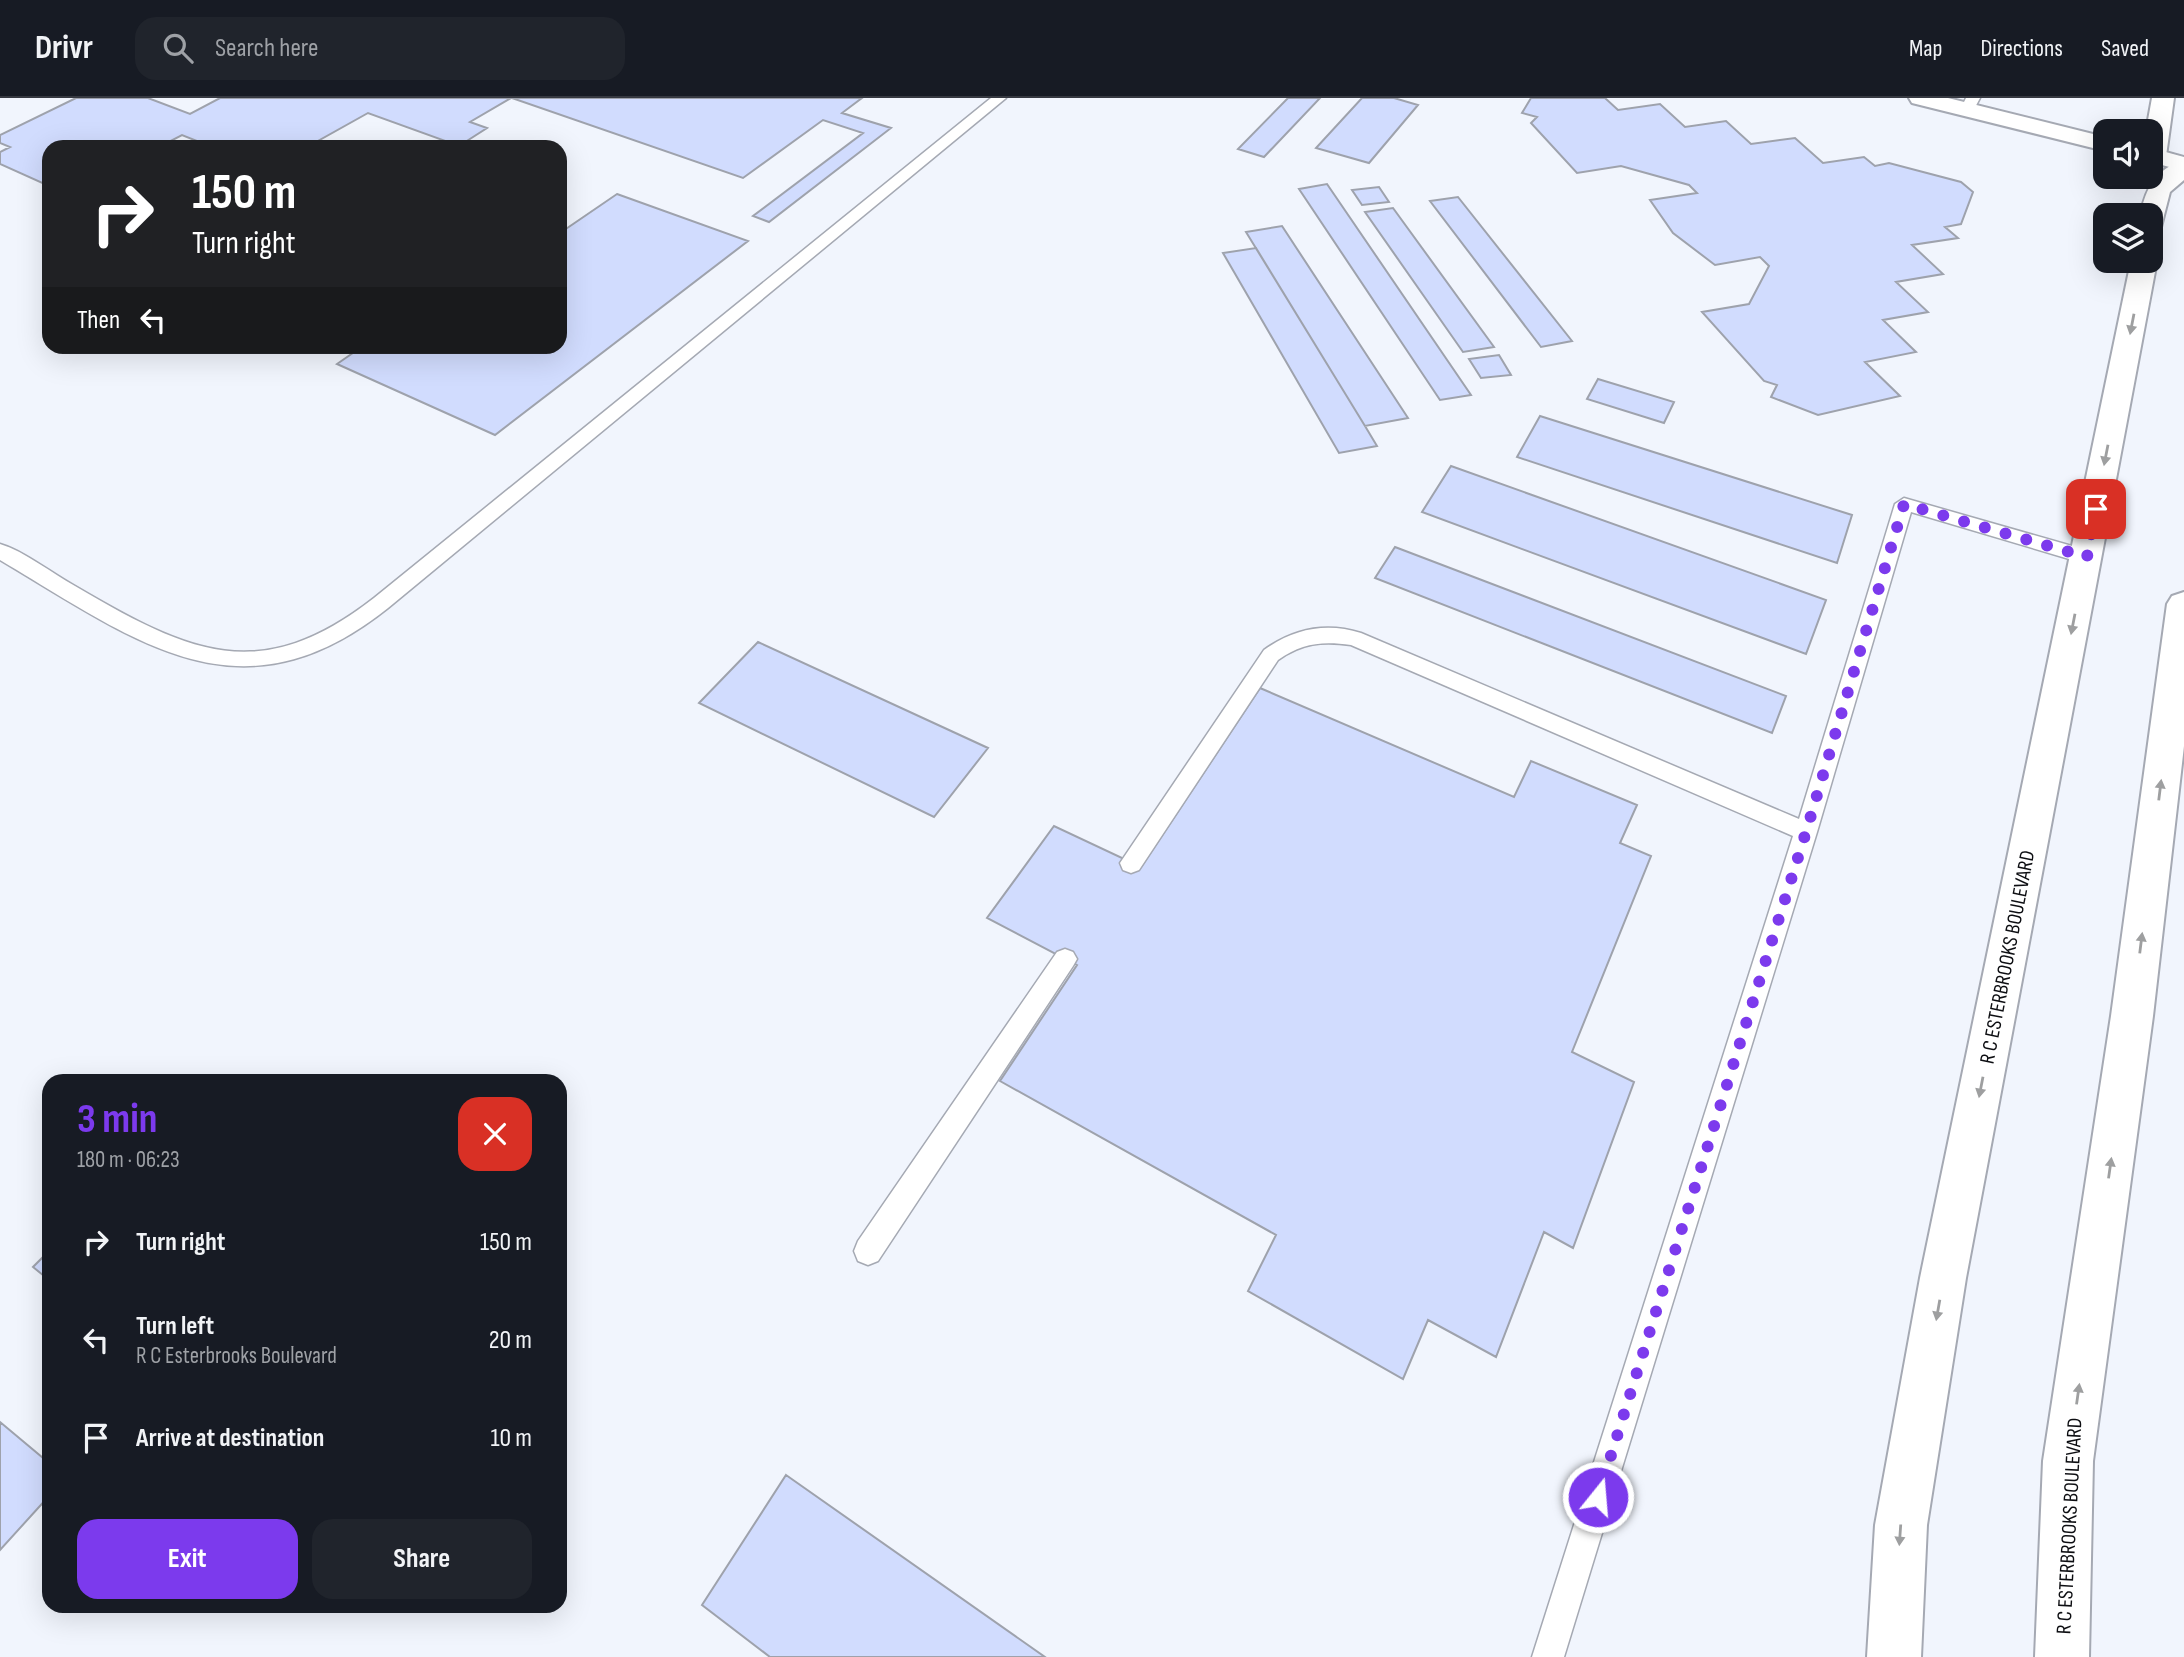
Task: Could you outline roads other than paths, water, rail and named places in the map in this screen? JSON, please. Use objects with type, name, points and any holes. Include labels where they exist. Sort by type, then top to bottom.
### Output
[{"type":"street","points":[[1920,98],[1970,104],[2093,140]]},
{"type":"street","points":[[2160,119],[2164,98]]},
{"type":"street","points":[[2163,159],[2184,166]]},
{"type":"street","points":[[2155,203],[2158,189],[2184,166]]},
{"type":"street","name":"R C ESTERBROOKS BOULEVARD","points":[[1894,1657],[1901,1525],[1943,1278],[2142,273]]},
{"type":"street","name":"R C ESTERBROOKS BOULEVARD","points":[[2062,1657],[2068,1461],[2132,1016],[2184,604]]},
{"type":"lane","points":[[0,551],[109,613],[181,648],[219,658],[252,659],[289,654],[325,642],[381,603],[999,98]]},
{"type":"lane","points":[[1548,1657],[1806,832],[1904,504],[2087,557]]},
{"type":"lane","points":[[1131,863],[1271,655],[1291,639],[1323,634],[1354,638],[1806,832]]},
{"type":"lane","points":[[869,1251],[1065,959]]}]
